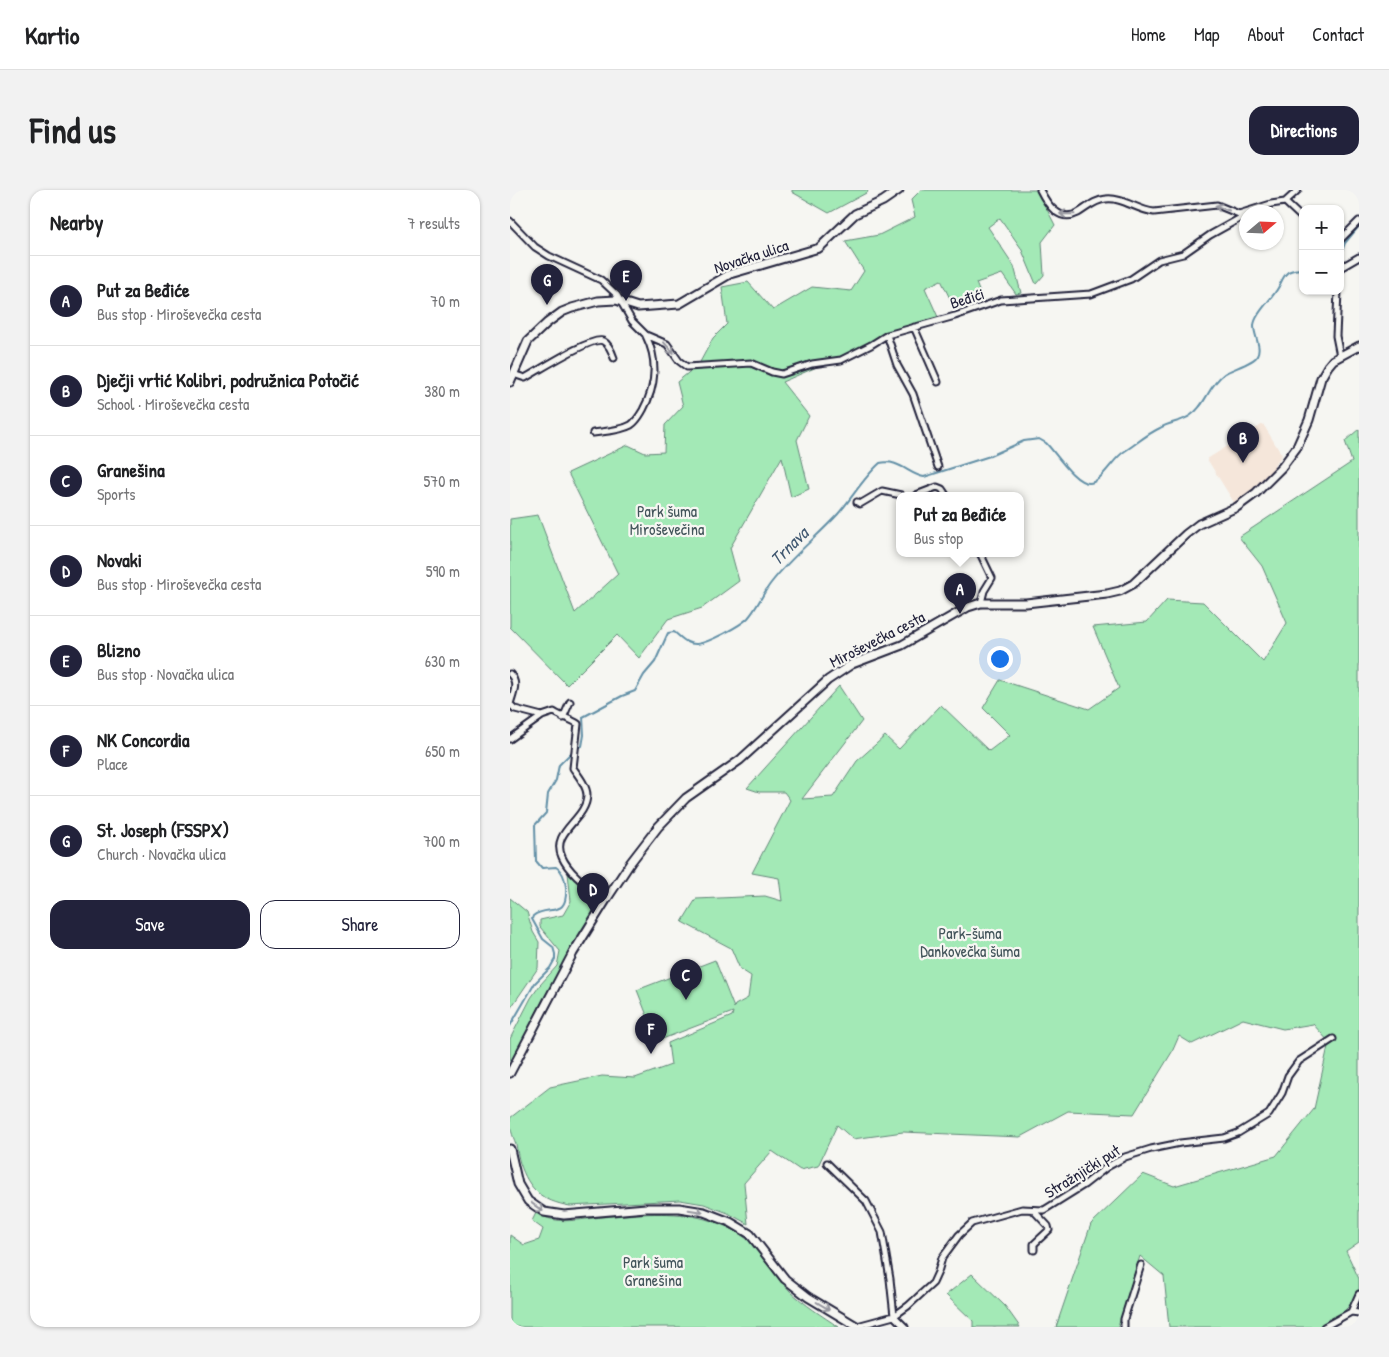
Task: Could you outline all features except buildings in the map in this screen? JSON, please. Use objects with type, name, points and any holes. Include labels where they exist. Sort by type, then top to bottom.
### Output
[{"type":"main road","name":"Novačka ulica","points":[[510,382],[528,341],[556,316],[572,308],[598,301],[620,302],[638,307],[679,304],[714,282],[736,272],[819,248],[855,214],[883,201],[899,190]]},
{"type":"main road","name":"Miroševečka cesta","points":[[510,1073],[573,953],[606,900],[631,862],[671,812],[686,798],[740,760],[828,680],[852,664],[902,645],[968,607],[981,603],[1026,603],[1107,594],[1120,591],[1133,584],[1144,576],[1186,534],[1199,524],[1237,507],[1256,493],[1282,467],[1297,447],[1309,420],[1321,378],[1333,360],[1359,346]]},
{"type":"main road","points":[[510,1149],[518,1184],[528,1201],[544,1212],[564,1215],[646,1208],[679,1208],[704,1212],[730,1222],[750,1234],[785,1279],[808,1298],[857,1326]]},
{"type":"street","points":[[1040,190],[1048,206],[1060,215],[1077,213],[1097,201],[1107,199],[1120,200],[1144,211],[1154,212],[1217,205],[1239,214]]},
{"type":"street","points":[[1269,205],[1285,202],[1298,190]]},
{"type":"street","points":[[1285,202],[1299,215]]},
{"type":"street","name":"Beđići","points":[[646,335],[668,344],[679,361],[687,367],[751,363],[782,374],[812,364],[841,360],[887,335],[1000,300],[1091,294],[1101,291],[1131,279],[1159,260],[1183,254],[1210,235],[1239,219]]},
{"type":"street","points":[[1344,236],[1359,220]]},
{"type":"street","points":[[510,221],[548,256],[601,280],[617,295],[632,321],[646,335],[652,347],[654,365],[652,388],[637,420],[630,425],[618,429],[594,433]]},
{"type":"street","points":[[1344,266],[1359,257]]},
{"type":"street","points":[[1338,295],[1336,336],[1340,356]]},
{"type":"street","points":[[914,327],[938,382]]},
{"type":"street","points":[[887,335],[897,365],[913,394],[938,467]]},
{"type":"street","points":[[513,374],[526,378],[581,347],[596,341],[606,343],[614,358]]},
{"type":"street","points":[[923,492],[937,486],[944,492]]},
{"type":"street","points":[[857,502],[860,504],[882,491],[896,494]]},
{"type":"street","points":[[981,603],[984,591],[992,578],[982,557]]},
{"type":"street","points":[[510,674],[514,679],[515,687],[510,704],[515,709],[542,716]]},
{"type":"street","points":[[563,718],[570,702]]},
{"type":"street","points":[[510,740],[542,716],[554,712],[578,724],[573,768],[580,777],[587,795],[584,806],[560,838],[559,849],[565,863],[578,878],[606,900]]},
{"type":"street","name":"Stražnjički put","points":[[857,1326],[894,1316],[908,1306],[933,1283],[942,1258],[959,1235],[972,1223],[1022,1209],[1044,1210],[1125,1157],[1180,1142],[1224,1138],[1238,1133],[1268,1114],[1282,1093],[1288,1076],[1299,1061],[1333,1039]]},
{"type":"street","points":[[827,1163],[866,1202],[882,1232],[894,1316],[905,1327]]},
{"type":"street","points":[[1033,1209],[1048,1226],[1049,1230],[1034,1244],[1034,1250]]},
{"type":"street","points":[[1124,1327],[1124,1319],[1141,1265]]},
{"type":"street","points":[[1351,1312],[1359,1294]]},
{"type":"street","points":[[1324,1327],[1351,1312],[1359,1313]]},
{"type":"street","points":[[876,1327],[878,1320]]},
{"type":"shaded area","points":[[1263,424],[1282,455],[1274,466],[1276,468],[1235,504],[1207,459]]},
{"type":"green space","points":[[792,190],[867,190],[868,192],[829,213],[792,192]]},
{"type":"green space","name":"Park šuma Miroševečina","points":[[921,190],[1037,190],[1055,225],[1042,242],[1044,275],[1036,284],[1021,248],[1000,218],[988,227],[1014,266],[1021,293],[1016,294],[1002,274],[976,283],[983,301],[955,309],[941,280],[925,288],[938,317],[884,335],[840,357],[782,382],[809,416],[797,440],[809,489],[791,497],[782,457],[730,548],[739,581],[702,608],[668,619],[639,658],[617,635],[567,685],[510,627],[510,519],[538,515],[575,613],[618,574],[568,473],[628,445],[645,453],[664,452],[665,425],[683,406],[677,382],[699,364],[713,338],[727,324],[722,287],[748,282],[773,310],[812,287],[851,291],[864,271],[845,241],[879,235],[915,217],[911,200]]},
{"type":"green space","name":"Park-šuma Dankovečka šuma","points":[[1359,429],[1359,1242],[1346,1251],[1359,1279],[1359,1295],[1335,1321],[1323,1327],[1169,1327],[1164,1276],[1140,1256],[1118,1327],[1056,1327],[1091,1224],[1143,1174],[1174,1186],[1276,1156],[1314,1109],[1329,1042],[1313,1024],[1283,1029],[1243,1019],[1192,1044],[1179,1036],[1172,1052],[1134,1114],[1068,1111],[1020,1137],[903,1132],[853,1139],[837,1125],[818,1166],[800,1170],[772,1151],[744,1183],[748,1224],[728,1213],[704,1204],[680,1200],[570,1206],[544,1197],[532,1187],[520,1163],[512,1134],[510,1118],[550,1087],[602,1076],[635,1078],[671,1065],[668,1043],[732,1016],[733,1012],[657,1041],[637,990],[715,960],[734,1008],[735,1005],[748,998],[751,976],[740,969],[731,948],[682,922],[696,899],[765,896],[782,901],[779,878],[752,873],[790,800],[784,792],[759,792],[747,788],[839,686],[862,721],[802,799],[833,797],[857,761],[885,736],[899,749],[941,705],[989,751],[1010,735],[983,708],[1000,680],[1089,709],[1119,688],[1093,627],[1147,622],[1167,600],[1203,602],[1263,662],[1287,623],[1262,566],[1239,537],[1352,462],[1345,441]]},
{"type":"green space","points":[[568,873],[602,903],[543,999],[510,1068],[510,1039],[531,998],[557,966],[560,951],[540,927],[540,920],[563,915],[571,901]]},
{"type":"green space","points":[[510,898],[527,912],[533,932],[539,942],[538,968],[510,1009]]},
{"type":"green space","name":"Park šuma Granešina","points":[[536,1213],[561,1221],[628,1215],[681,1214],[719,1224],[734,1230],[752,1244],[790,1291],[839,1327],[510,1327],[510,1235],[524,1245],[539,1240],[543,1229],[532,1221]]},
{"type":"green space","points":[[972,1274],[1005,1306],[1020,1327],[973,1327],[973,1321],[946,1295]]},
{"type":"waterway","name":"Trnava","points":[[1342,250],[1345,243],[1359,226]]},
{"type":"waterway","name":"Trnava","points":[[510,1026],[535,983],[550,968],[555,959],[553,947],[543,939],[532,919],[533,916],[539,913],[560,908],[564,904],[566,897],[565,881],[560,871],[556,867],[542,868],[536,861],[535,825],[546,813],[548,794],[556,780],[559,765],[573,751],[582,746],[584,735],[583,717],[635,691],[644,675],[655,662],[668,633],[674,632],[687,642],[697,644],[716,637],[748,618],[768,587],[779,574],[838,514],[880,463],[893,463],[924,477],[990,456],[1024,441],[1039,439],[1046,443],[1077,478],[1083,482],[1094,482],[1120,454],[1155,430],[1180,421],[1196,411],[1214,384],[1224,374],[1255,359],[1259,349],[1254,330],[1257,317],[1286,274],[1299,269]]},
{"type":"place","name":"Blizno","points":[[626,301]]},
{"type":"place","name":"St. Joseph (FSSPX)","points":[[547,305]]},
{"type":"place","name":"Dječji vrtić Kolibri, podružnica Potočić","points":[[1243,463]]},
{"type":"place","name":"Put za Beđiće","points":[[960,614]]},
{"type":"place","name":"Novaki","points":[[593,914]]},
{"type":"place","name":"Granešina","points":[[686,1000]]},
{"type":"place","name":"NK Concordia","points":[[651,1054]]}]
